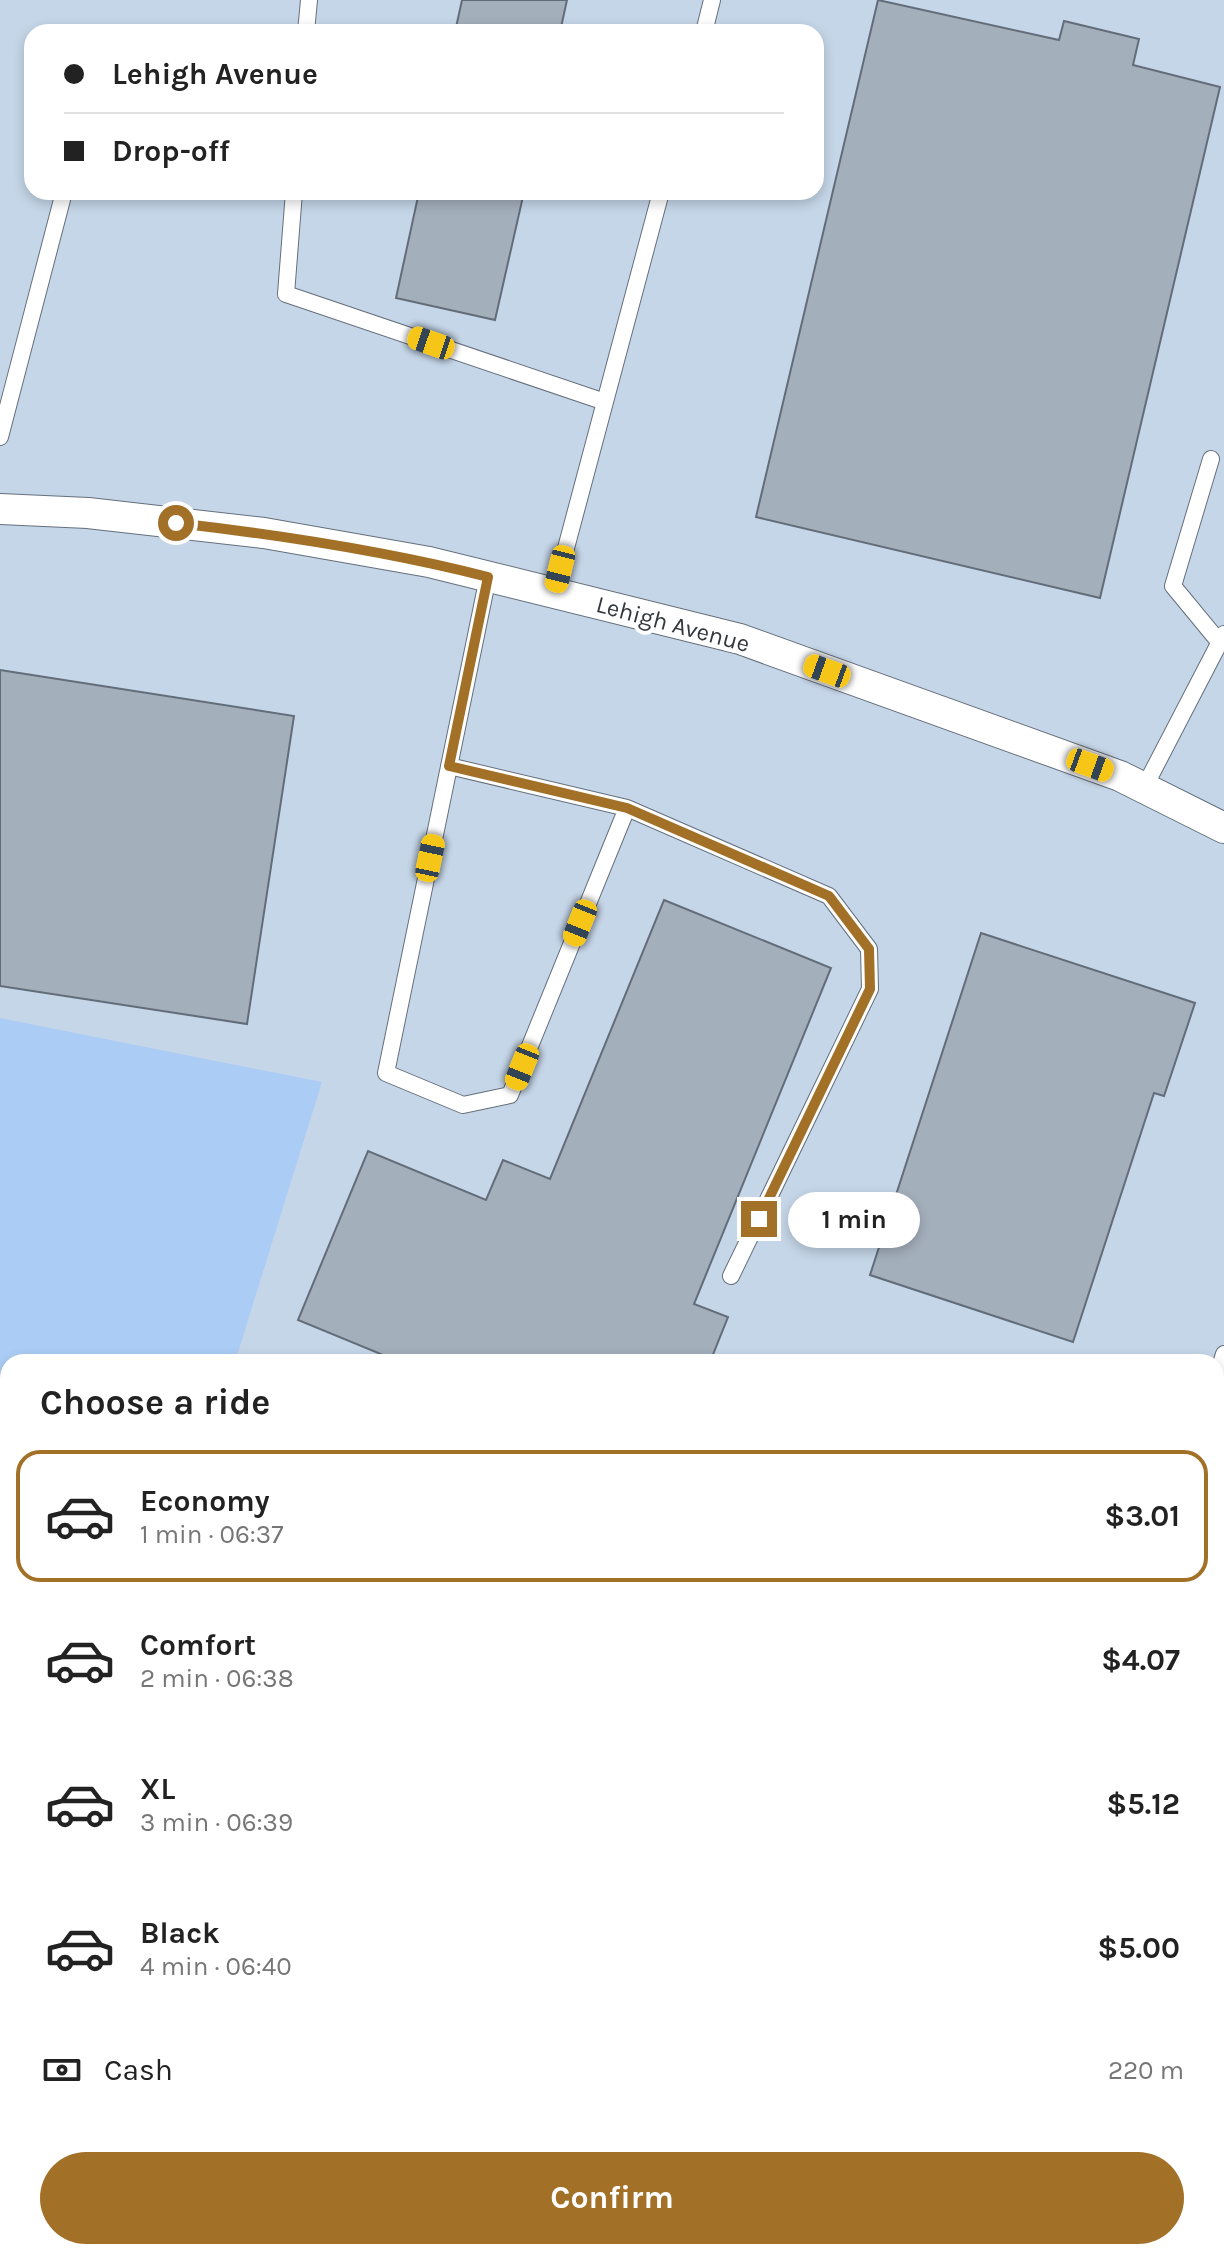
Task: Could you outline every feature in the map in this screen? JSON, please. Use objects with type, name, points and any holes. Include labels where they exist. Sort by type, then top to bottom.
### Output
[{"type":"street","name":"Lehigh Avenue","points":[[0,509],[88,513],[264,533],[429,562],[740,639],[1105,770],[1224,828]]},
{"type":"lane","points":[[307,24],[309,0]]},
{"type":"lane","points":[[706,24],[712,0]]},
{"type":"lane","points":[[0,437],[62,200]]},
{"type":"lane","points":[[293,200],[286,294],[605,402]]},
{"type":"lane","points":[[554,593],[659,200]]},
{"type":"lane","points":[[1144,788],[1222,639],[1173,586],[1211,459]]},
{"type":"lane","points":[[488,577],[386,1073],[463,1105],[510,1095],[627,808]]},
{"type":"lane","points":[[449,766],[627,808],[829,896],[869,949],[870,989],[731,1276]]},
{"type":"shaded area","points":[[0,0],[1224,0],[1224,1354],[0,1354]]},
{"type":"shaded area","points":[[0,1018],[322,1082],[237,1354],[0,1354]]},
{"type":"building","points":[[462,0],[567,0],[562,24],[457,24]]},
{"type":"building","points":[[878,0],[1059,40],[1064,21],[1139,39],[1133,65],[1220,87],[1100,598],[756,517]]},
{"type":"building","points":[[417,200],[522,200],[495,320],[396,298]]},
{"type":"building","points":[[0,670],[294,716],[247,1024],[0,986]]},
{"type":"building","points":[[664,900],[831,968],[694,1304],[728,1317],[713,1354],[381,1354],[298,1320],[368,1151],[486,1200],[503,1160],[550,1179]]},
{"type":"building","points":[[981,933],[1195,1003],[1164,1096],[1154,1093],[1073,1342],[870,1275]]},
{"type":"route","points":[[176,523],[264,533],[429,562],[488,577],[449,766],[627,808],[829,896],[869,949],[870,989],[759,1219]]}]
